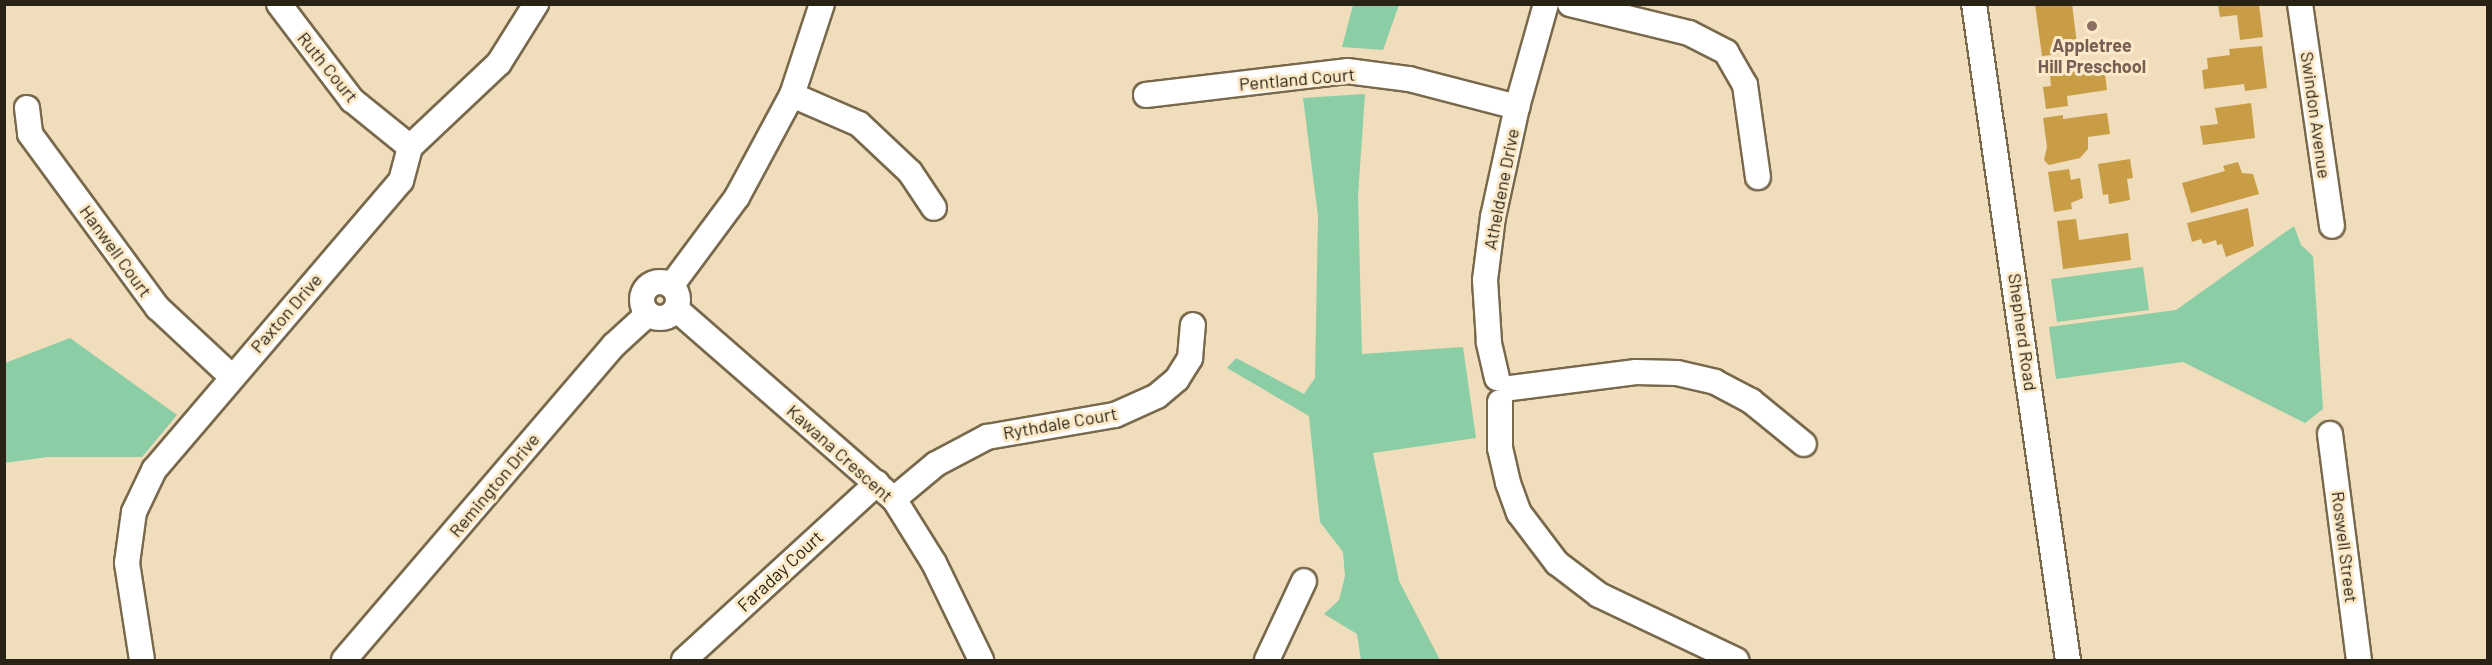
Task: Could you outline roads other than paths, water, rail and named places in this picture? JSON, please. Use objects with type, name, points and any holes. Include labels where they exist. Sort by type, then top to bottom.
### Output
[{"type":"street","name":"Ruth Court","points":[[279,4],[352,100],[410,147]]},
{"type":"street","points":[[410,147],[499,63],[536,4]]},
{"type":"street","points":[[673,297],[659,282],[648,287],[643,303],[648,314],[661,318],[737,197],[792,95],[822,4]]},
{"type":"street","name":"Atheldene Drive","points":[[1546,4],[1517,107],[1492,217],[1485,280],[1489,342],[1503,389],[1500,448],[1508,483],[1534,537],[1557,563],[1599,595],[1736,660]]},
{"type":"street","points":[[1570,4],[1689,33],[1726,52],[1745,85],[1758,177]]},
{"type":"street","name":"Shepherd Road","points":[[1974,4],[2068,660]]},
{"type":"street","name":"Swindon Avenue","points":[[2300,4],[2332,226]]},
{"type":"street","name":"Pentland Court","points":[[1146,95],[1347,71],[1409,79],[1517,107]]},
{"type":"street","points":[[792,95],[859,124],[910,172],[934,208]]},
{"type":"street","name":"Hanwell Court","points":[[27,108],[30,134],[158,308],[231,376]]},
{"type":"street","name":"Paxton Drive","points":[[142,660],[127,563],[135,512],[154,470],[231,376],[401,182],[410,147]]},
{"type":"street","name":"Kawana Crescent","points":[[673,297],[885,491],[934,563],[981,660]]},
{"type":"street","name":"Remington Drive","points":[[344,660],[614,345],[648,314]]},
{"type":"street","name":"Rythdale Court","points":[[885,491],[987,437],[1115,415],[1157,396],[1177,379],[1190,358],[1192,325]]},
{"type":"street","points":[[1503,389],[1636,372],[1677,373],[1715,382],[1751,401],[1804,444]]},
{"type":"street","name":"Roswell Street","points":[[2330,434],[2359,660]]},
{"type":"street","name":"Faraday Court","points":[[684,660],[885,491]]},
{"type":"street","points":[[1267,660],[1305,581]]},
{"type":"place","name":"Appletree Hill Preschool","points":[[2092,26]]}]
